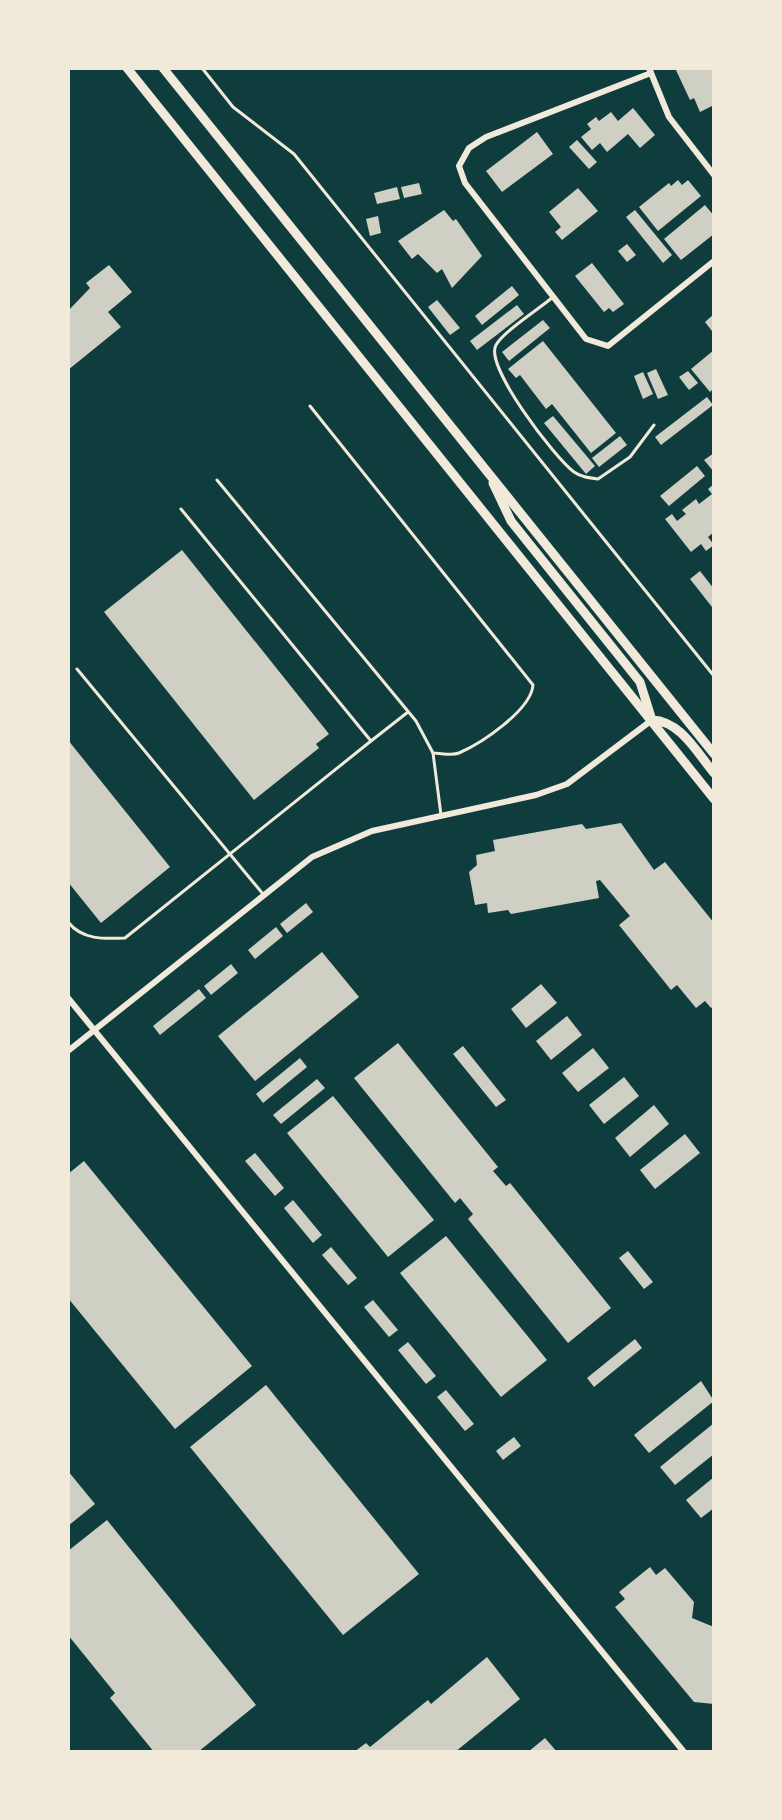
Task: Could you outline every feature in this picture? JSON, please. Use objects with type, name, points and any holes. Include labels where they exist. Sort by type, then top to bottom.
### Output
[{"type":"main road","points":[[127,68],[714,799]]},
{"type":"main road","points":[[163,68],[714,754]]},
{"type":"main road","points":[[485,468],[511,521],[640,682],[652,720]]},
{"type":"main road","points":[[652,720],[665,722],[681,732],[714,773]]},
{"type":"street","points":[[714,175],[669,117],[650,71],[486,137],[469,148],[459,166],[465,183],[479,204],[586,339],[608,346],[714,261]]},
{"type":"street","points":[[68,1051],[263,894],[330,847],[372,831],[567,784],[652,720]]},
{"type":"street","points":[[68,998],[530,1559],[684,1752]]},
{"type":"lane","points":[[553,297],[497,343],[493,356],[498,372],[531,419],[573,471],[598,479],[630,457],[654,425]]},
{"type":"lane","points":[[310,406],[533,685],[532,697],[521,711],[457,754],[433,753]]},
{"type":"lane","points":[[217,480],[427,737],[433,753],[441,815]]},
{"type":"lane","points":[[181,509],[371,741]]},
{"type":"lane","points":[[77,669],[263,894]]},
{"type":"lane","points":[[68,922],[75,931],[99,939],[125,938],[408,712]]},
{"type":"path","points":[[202,68],[244,117],[294,154],[714,676]]},
{"type":"building","points":[[675,68],[714,68],[714,105],[700,112],[694,98],[690,100]]},
{"type":"building","points":[[633,108],[655,135],[640,148],[628,134],[607,152],[600,143],[592,150],[581,137],[591,129],[587,124],[596,117],[599,121],[611,112],[618,121]]},
{"type":"building","points":[[537,132],[553,154],[502,192],[486,171]]},
{"type":"building","points":[[577,140],[597,162],[589,169],[569,147]]},
{"type":"building","points":[[678,180],[682,185],[688,180],[701,196],[658,231],[639,207],[669,183],[671,186]]},
{"type":"building","points":[[419,183],[422,194],[404,198],[401,187]]},
{"type":"building","points":[[397,187],[400,199],[377,204],[374,193]]},
{"type":"building","points":[[578,188],[598,211],[562,240],[555,232],[561,227],[549,212]]},
{"type":"building","points":[[705,205],[714,216],[714,234],[681,260],[664,239]]},
{"type":"building","points":[[444,210],[453,221],[456,219],[482,256],[452,288],[442,269],[437,273],[418,254],[412,259],[398,241]]},
{"type":"building","points":[[635,210],[672,255],[663,263],[626,217]]},
{"type":"building","points":[[378,216],[381,233],[370,236],[366,219]]},
{"type":"building","points":[[627,244],[636,255],[627,262],[618,251]]},
{"type":"building","points":[[592,263],[624,304],[613,312],[609,308],[604,312],[575,276]]},
{"type":"building","points":[[109,265],[132,292],[108,312],[121,327],[68,370],[68,311],[90,288],[86,283]]},
{"type":"building","points":[[512,286],[519,295],[482,325],[475,316]]},
{"type":"building","points":[[437,300],[460,328],[450,335],[428,307]]},
{"type":"building","points":[[517,305],[524,314],[477,350],[470,341]]},
{"type":"building","points":[[714,314],[714,329],[712,331],[705,322]]},
{"type":"building","points":[[543,320],[550,328],[509,361],[502,352]]},
{"type":"building","points":[[543,341],[616,433],[591,453],[552,404],[546,409],[520,375],[516,378],[508,369]]},
{"type":"building","points":[[714,350],[714,388],[710,392],[691,369]]},
{"type":"building","points":[[656,369],[668,395],[658,399],[647,373]]},
{"type":"building","points":[[688,371],[698,383],[689,390],[679,377]]},
{"type":"building","points":[[643,372],[653,394],[643,399],[634,376]]},
{"type":"building","points":[[707,397],[713,405],[661,445],[655,437]]},
{"type":"building","points":[[553,416],[595,466],[586,474],[544,423]]},
{"type":"building","points":[[620,436],[627,445],[599,467],[592,458]]},
{"type":"building","points":[[714,453],[714,472],[704,460]]},
{"type":"building","points":[[697,466],[705,476],[669,506],[660,496]]},
{"type":"building","points":[[714,484],[714,532],[708,537],[714,545],[706,551],[701,544],[691,552],[665,519],[672,514],[677,521],[686,514],[682,510],[696,499],[699,504],[712,494],[708,489]]},
{"type":"building","points":[[182,550],[329,734],[316,744],[319,748],[254,800],[104,612]]},
{"type":"building","points":[[700,571],[714,589],[712,607],[690,579]]},
{"type":"building","points":[[68,740],[170,867],[101,923],[68,882]]},
{"type":"building","points":[[621,823],[654,870],[665,862],[714,923],[714,1006],[711,1008],[705,1001],[696,1008],[677,985],[671,990],[619,925],[630,916],[600,880],[596,881],[599,898],[511,914],[508,910],[488,913],[487,903],[475,905],[469,872],[477,865],[476,855],[495,851],[493,840],[582,824],[586,829]]},
{"type":"building","points":[[306,903],[313,912],[287,933],[280,924]]},
{"type":"building","points":[[276,927],[283,936],[255,959],[248,950]]},
{"type":"building","points":[[322,952],[359,997],[255,1081],[218,1036]]},
{"type":"building","points":[[231,964],[238,973],[211,995],[204,986]]},
{"type":"building","points":[[541,984],[557,1003],[526,1028],[511,1009]]},
{"type":"building","points":[[199,989],[206,998],[160,1035],[153,1026]]},
{"type":"building","points":[[567,1016],[582,1035],[551,1060],[536,1041]]},
{"type":"building","points":[[398,1043],[498,1167],[493,1171],[506,1186],[510,1183],[611,1308],[568,1343],[468,1219],[473,1214],[460,1198],[455,1203],[354,1078]]},
{"type":"building","points":[[463,1046],[506,1100],[496,1107],[453,1054]]},
{"type":"building","points":[[593,1048],[609,1068],[578,1092],[562,1073]]},
{"type":"building","points":[[300,1058],[307,1067],[263,1103],[256,1094]]},
{"type":"building","points":[[624,1077],[639,1096],[604,1124],[589,1105]]},
{"type":"building","points":[[317,1079],[325,1088],[281,1124],[273,1115]]},
{"type":"building","points":[[333,1096],[434,1220],[388,1257],[287,1133]]},
{"type":"building","points":[[654,1105],[669,1124],[630,1157],[615,1138]]},
{"type":"building","points":[[685,1134],[700,1153],[655,1189],[640,1170]]},
{"type":"building","points":[[255,1153],[284,1188],[275,1196],[245,1161]]},
{"type":"building","points":[[84,1161],[252,1366],[175,1429],[68,1298],[68,1174]]},
{"type":"building","points":[[293,1200],[322,1235],[313,1243],[284,1208]]},
{"type":"building","points":[[446,1236],[547,1360],[501,1397],[400,1273]]},
{"type":"building","points":[[331,1247],[357,1278],[348,1285],[322,1255]]},
{"type":"building","points":[[628,1251],[653,1282],[644,1289],[619,1258]]},
{"type":"building","points":[[373,1300],[398,1330],[389,1337],[364,1307]]},
{"type":"building","points":[[635,1339],[642,1348],[594,1387],[587,1378]]},
{"type":"building","points":[[408,1342],[436,1376],[426,1384],[398,1350]]},
{"type":"building","points":[[701,1381],[714,1401],[649,1453],[634,1435]]},
{"type":"building","points":[[266,1385],[419,1574],[343,1635],[190,1447]]},
{"type":"building","points":[[446,1390],[474,1424],[465,1431],[437,1397]]},
{"type":"building","points":[[714,1423],[714,1454],[675,1485],[660,1467]]},
{"type":"building","points":[[514,1437],[521,1446],[503,1460],[496,1451]]},
{"type":"building","points":[[68,1471],[95,1504],[68,1526]]},
{"type":"building","points":[[714,1477],[714,1508],[701,1518],[686,1500]]},
{"type":"building","points":[[107,1520],[256,1705],[198,1752],[154,1752],[110,1698],[115,1693],[68,1635],[68,1551]]},
{"type":"building","points":[[650,1567],[656,1575],[665,1568],[694,1602],[692,1618],[714,1627],[714,1704],[694,1702],[615,1607],[625,1599],[619,1592]]},
{"type":"building","points":[[487,1657],[520,1699],[455,1752],[354,1752],[366,1743],[370,1747],[428,1700],[431,1704]]},
{"type":"building","points":[[545,1738],[557,1752],[528,1752]]}]
